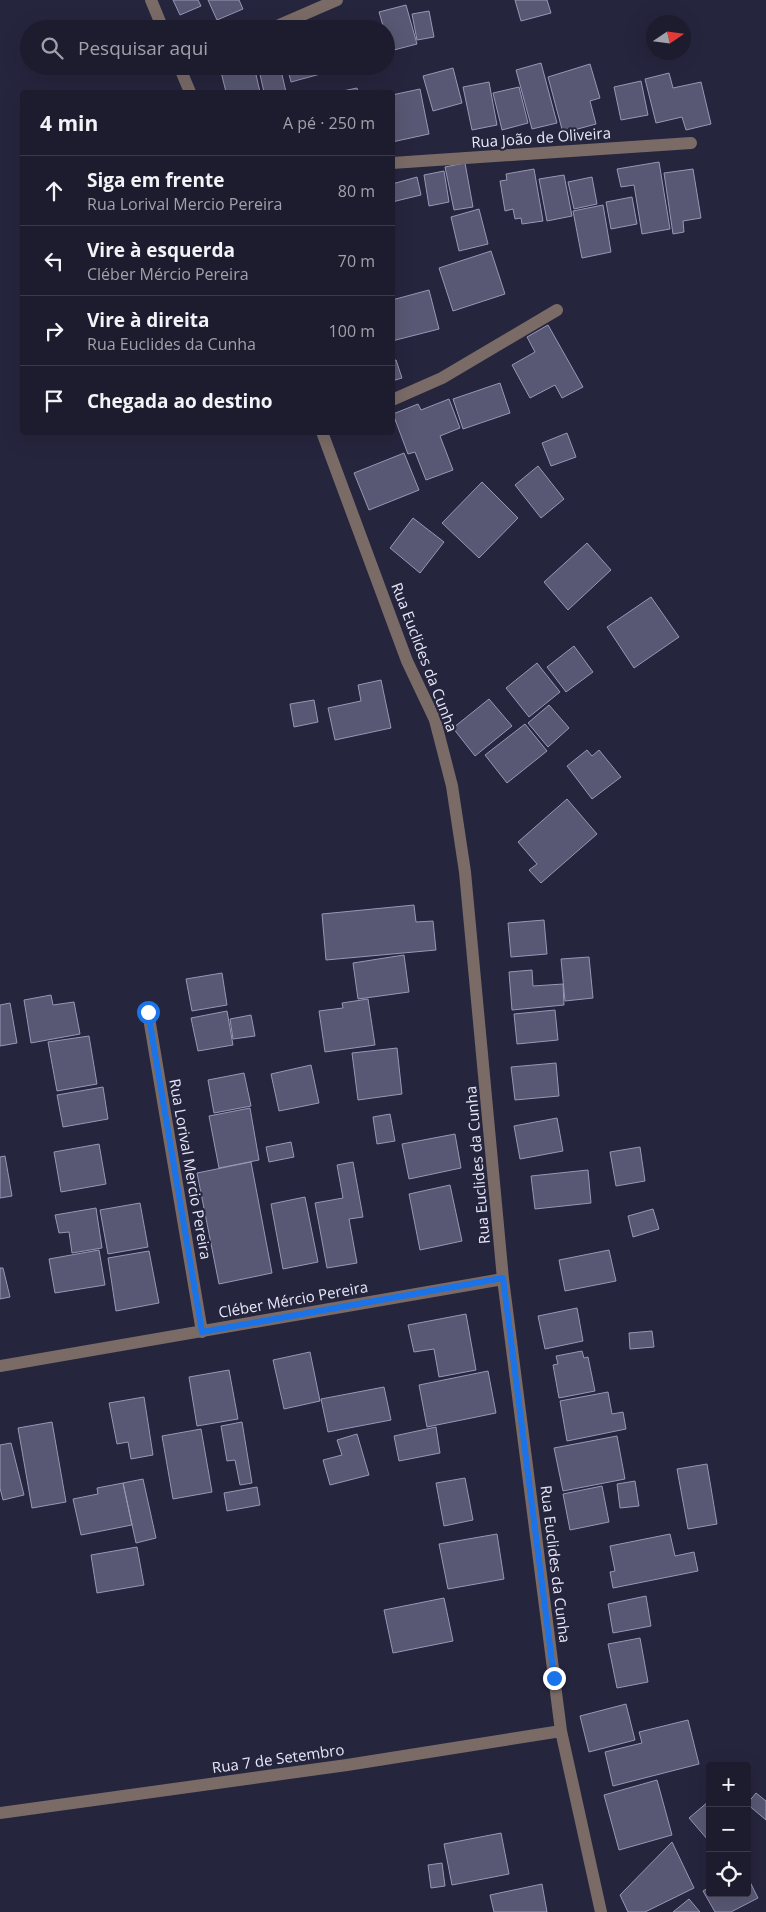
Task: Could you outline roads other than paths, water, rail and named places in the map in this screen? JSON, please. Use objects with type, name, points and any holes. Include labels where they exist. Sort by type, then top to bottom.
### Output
[{"type":"street","points":[[151,0],[159,20]]},
{"type":"street","points":[[291,20],[337,0]]},
{"type":"street","points":[[183,75],[189,90]]},
{"type":"street","name":"Rua João de Oliveira","points":[[395,163],[691,143]]},
{"type":"street","points":[[395,399],[442,378],[558,310]]},
{"type":"street","name":"Rua Euclides da Cunha","points":[[323,435],[408,661],[435,720],[452,786],[466,882],[503,1278],[561,1731],[601,1912]]},
{"type":"street","name":"Rua Lorival Mercio Pereira","points":[[148,1012],[202,1332]]},
{"type":"street","name":"Cléber Mércio Pereira","points":[[0,1366],[503,1278]]},
{"type":"street","name":"Rua 7 de Setembro","points":[[0,1813],[347,1765],[561,1731]]}]
